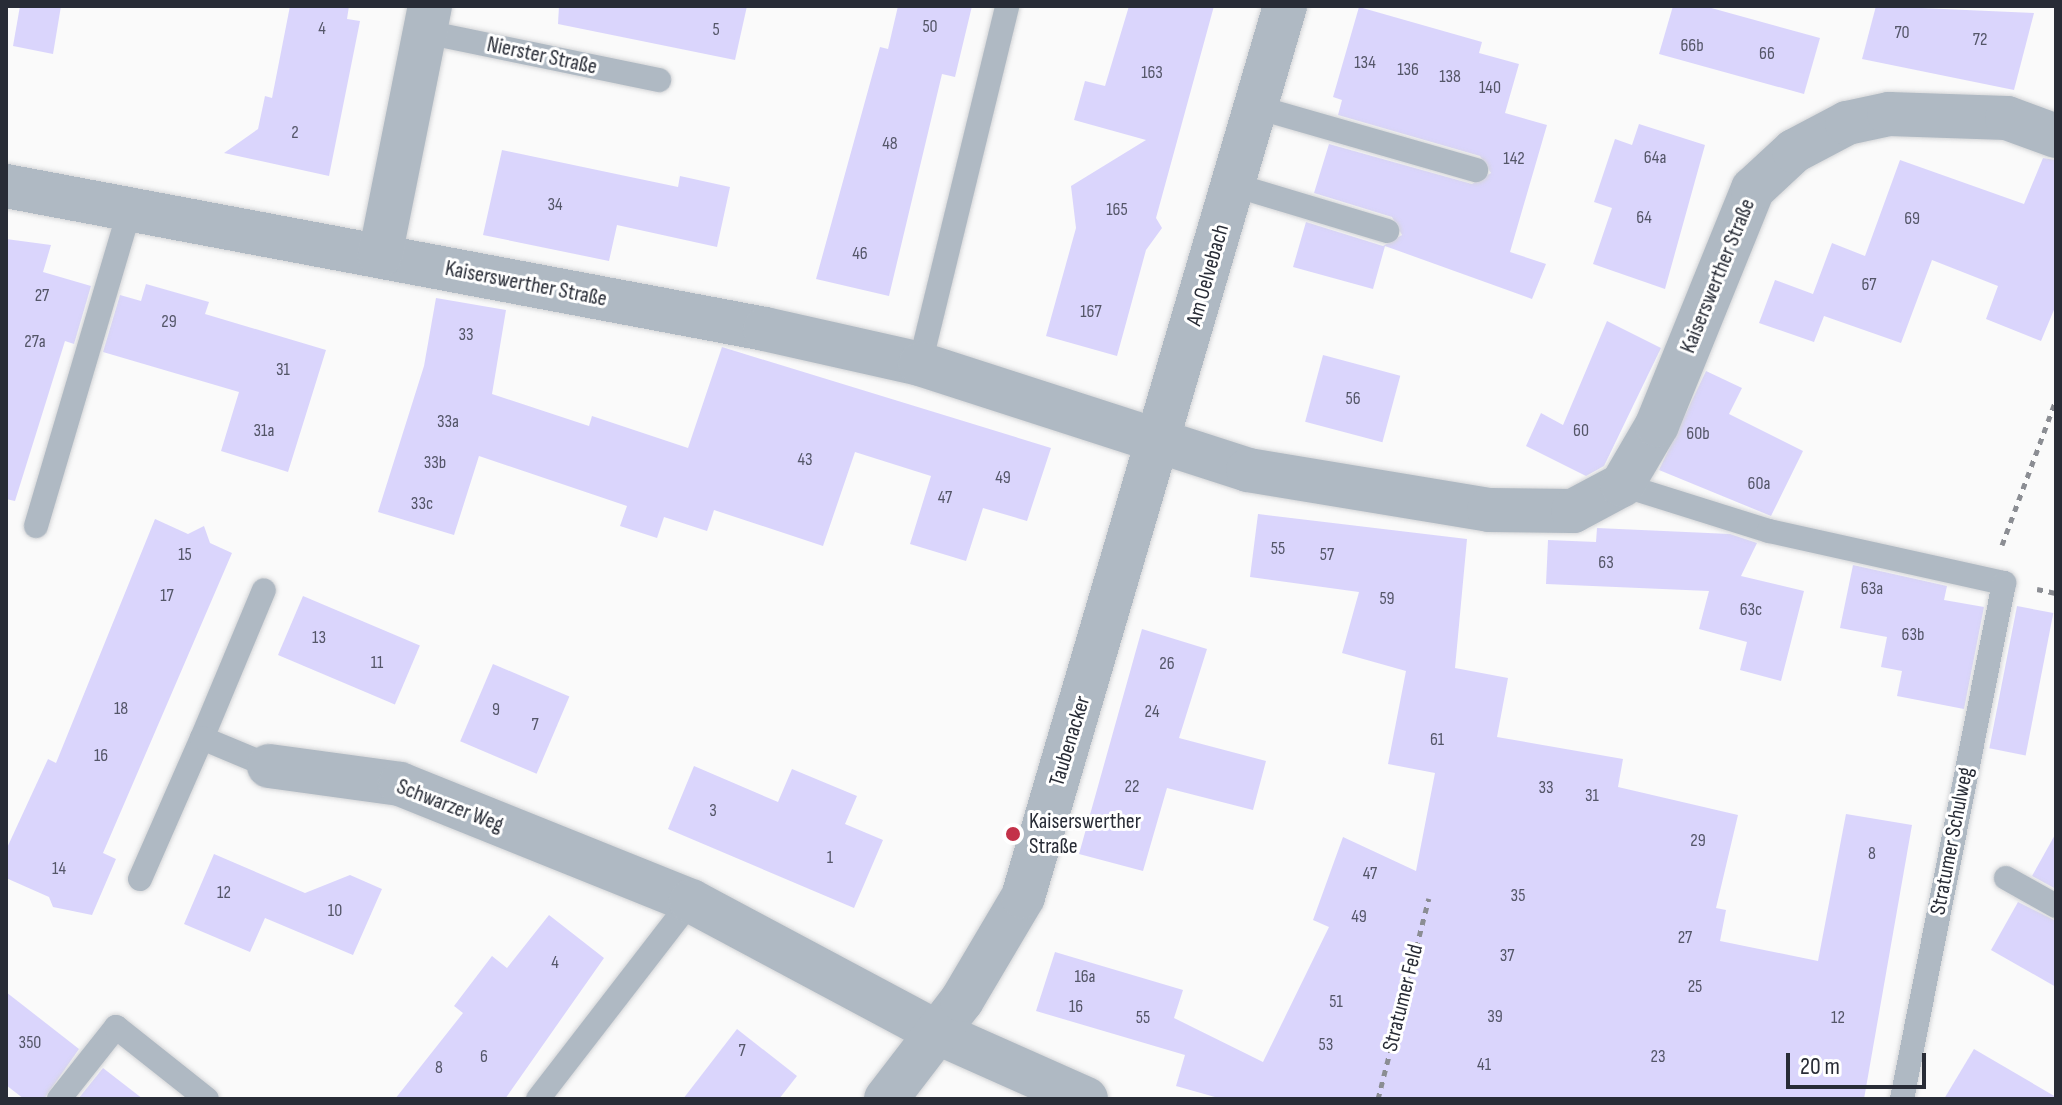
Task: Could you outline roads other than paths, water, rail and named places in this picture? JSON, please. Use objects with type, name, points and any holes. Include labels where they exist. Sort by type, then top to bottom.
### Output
[{"type":"street","name":"Am Oelvebach","points":[[1161,442],[1285,6]]},
{"type":"street","name":"Nierster Straße","points":[[380,256],[428,19]]},
{"type":"street","name":"Kaiserswerther Straße","points":[[6,186],[380,256],[920,364],[1248,470],[1489,510],[1573,511],[1622,485],[1657,425],[1753,189],[1794,151],[1847,123],[1889,114],[2007,118],[2054,130]]},
{"type":"street","name":"Taubenacker","points":[[886,1099],[938,1033],[1023,897],[1161,442]]},
{"type":"street","name":"Schwarzer Weg","points":[[269,766],[400,784],[691,901],[938,1033]]},
{"type":"street","points":[[938,1033],[1086,1099]]},
{"type":"lane","points":[[920,364],[1007,6]]},
{"type":"lane","name":"Nierster Straße","points":[[428,19],[659,80]]},
{"type":"lane","points":[[1256,107],[1476,170]]},
{"type":"lane","points":[[1234,185],[1387,231]]},
{"type":"lane","points":[[36,526],[130,209]]},
{"type":"lane","name":"Stratumer Schulweg","points":[[1622,485],[1769,531],[1996,582],[1902,1099]]},
{"type":"lane","points":[[140,879],[264,590]]},
{"type":"lane","name":"Schwarzer Weg","points":[[202,738],[269,766]]},
{"type":"lane","points":[[2006,878],[2056,906]]},
{"type":"lane","points":[[538,1099],[691,901]]},
{"type":"lane","points":[[59,1099],[116,1027],[207,1099]]},
{"type":"place","name":"Kaiserswerther Straße","points":[[1013,834]]}]
